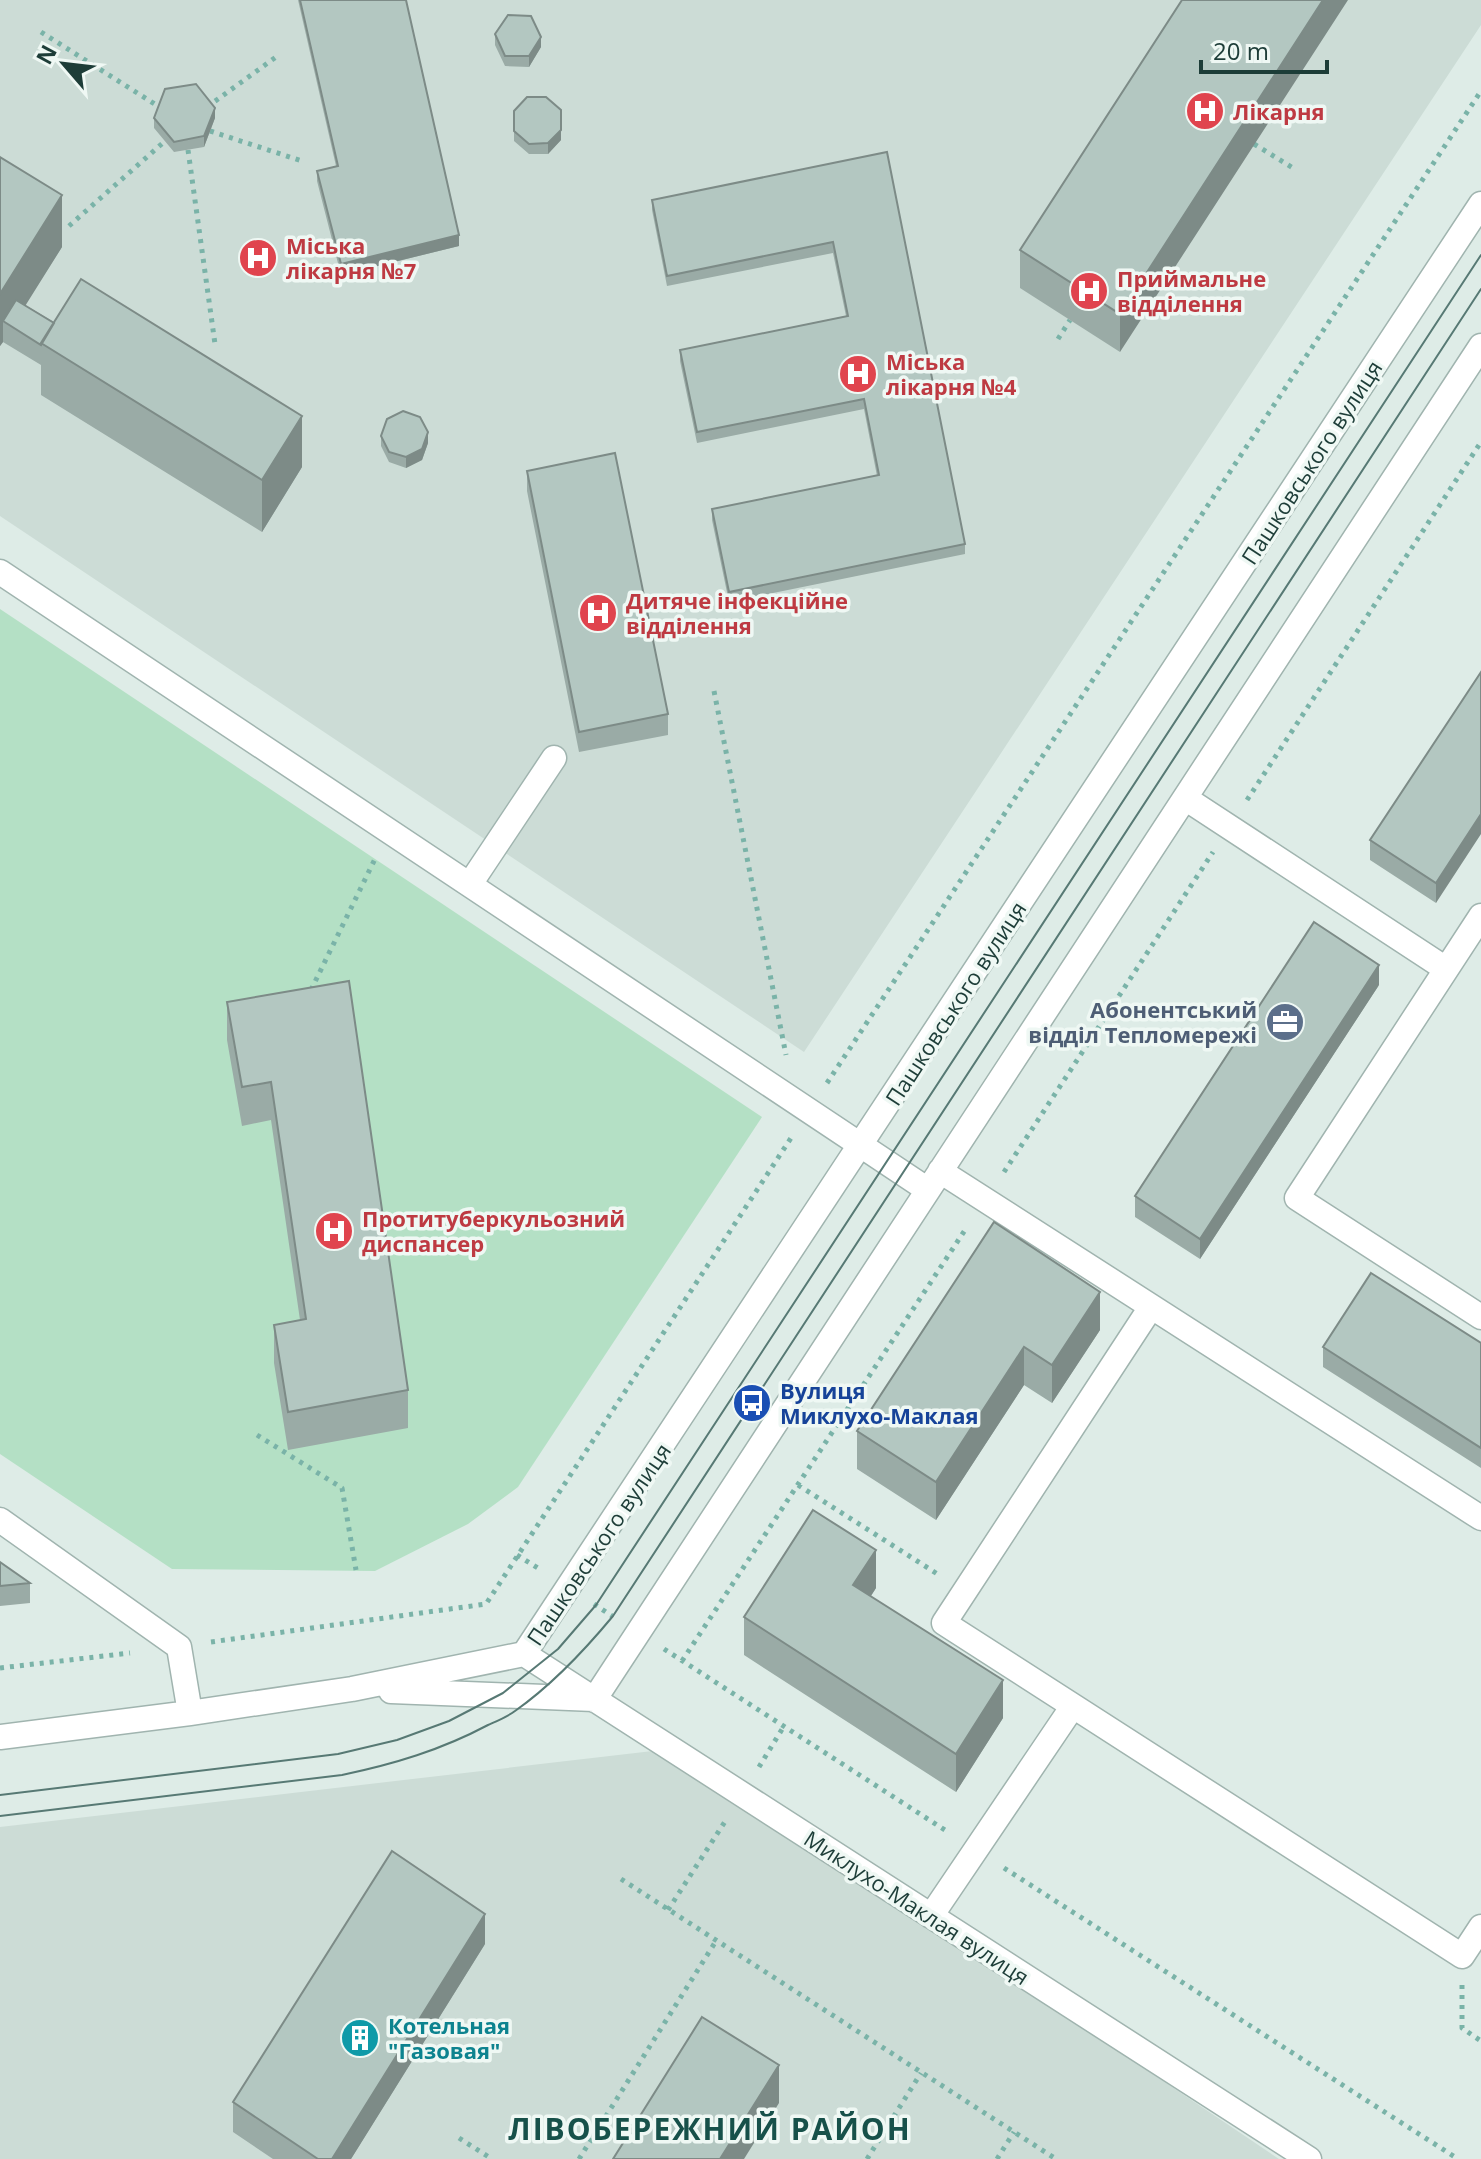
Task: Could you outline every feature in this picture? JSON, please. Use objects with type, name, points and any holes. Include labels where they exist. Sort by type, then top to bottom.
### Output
[{"type":"street","name":"Пашковського вулиця","points":[[0,1737],[352,1689],[524,1654],[1481,204]]},
{"type":"street","points":[[594,1700],[1481,346]]},
{"type":"street","points":[[0,572],[861,1145],[934,1181],[985,1200],[1481,1518]]},
{"type":"street","points":[[470,884],[554,758]]},
{"type":"street","points":[[1185,798],[1446,969]]},
{"type":"street","points":[[1481,916],[1297,1198],[1481,1317]]},
{"type":"street","points":[[1151,1307],[944,1623],[1462,1956],[1481,1927]]},
{"type":"street","points":[[0,1520],[179,1647],[190,1713]]},
{"type":"street","name":"Миклухо-Маклая вулиця","points":[[524,1654],[1309,2159]]},
{"type":"street","name":"Пашковського вулиця","points":[[352,1689],[594,1700]]},
{"type":"street","points":[[931,1916],[1073,1706]]},
{"type":"path","points":[[41,32],[161,108]]},
{"type":"path","points":[[207,108],[276,57]]},
{"type":"path","points":[[0,1668],[179,1647],[486,1604],[1481,91]]},
{"type":"path","points":[[210,131],[302,161]]},
{"type":"path","points":[[69,226],[165,141]]},
{"type":"path","points":[[1254,144],[1293,168]]},
{"type":"path","points":[[188,150],[215,344]]},
{"type":"path","points":[[1058,339],[1070,320]]},
{"type":"path","points":[[682,1661],[1480,447]]},
{"type":"path","points":[[714,691],[788,1064]]},
{"type":"path","points":[[305,1002],[389,831]]},
{"type":"path","points":[[257,1435],[342,1488],[356,1570]]},
{"type":"path","points":[[798,1485],[964,1592]]},
{"type":"path","points":[[517,1555],[1458,2159]]},
{"type":"path","points":[[621,1879],[1056,2159]]},
{"type":"path","points":[[579,2159],[716,1941]]},
{"type":"path","points":[[1462,2028],[1481,2041]]},
{"type":"path","points":[[867,2159],[921,2073]]},
{"type":"path","points":[[997,2159],[1014,2132]]},
{"type":"path","points":[[459,2138],[492,2159]]},
{"type":"shaded area","name":"Міська лікарня №4","points":[[0,0],[1481,0],[1481,25],[804,1052],[0,516]]},
{"type":"shaded area","points":[[670,1749],[1279,2159],[0,2159],[0,1827]]},
{"type":"green space","points":[[0,609],[762,1117],[518,1487],[468,1524],[375,1571],[172,1569],[0,1454]]},
{"type":"building","points":[[300,0],[406,0],[459,235],[341,264],[317,171],[338,166]]},
{"type":"building","points":[[1182,0],[1323,0],[1120,314],[1020,250]]},
{"type":"building","points":[[508,15],[531,16],[541,37],[529,56],[505,56],[495,34]]},
{"type":"building","points":[[196,84],[215,108],[204,136],[174,142],[154,118],[165,89]]},
{"type":"building","points":[[527,97],[546,97],[561,110],[561,130],[548,143],[529,144],[514,131],[514,111]]},
{"type":"building","points":[[887,152],[965,544],[729,592],[712,509],[879,475],[864,399],[697,432],[680,350],[848,316],[833,242],[667,276],[652,200]]},
{"type":"building","points":[[0,157],[62,195],[0,294]]},
{"type":"building","points":[[81,279],[302,416],[262,480],[41,343]]},
{"type":"building","points":[[16,300],[54,323],[41,345],[3,321]]},
{"type":"building","points":[[403,411],[420,417],[428,432],[422,449],[406,457],[389,452],[381,436],[387,419]]},
{"type":"building","points":[[615,453],[668,714],[579,732],[527,471]]},
{"type":"building","points":[[1481,672],[1481,814],[1436,883],[1370,840]]},
{"type":"building","points":[[1314,922],[1379,965],[1200,1239],[1135,1196]]},
{"type":"building","points":[[349,981],[408,1390],[288,1412],[274,1325],[306,1319],[271,1082],[242,1087],[227,1002]]},
{"type":"building","points":[[994,1222],[1100,1292],[1052,1365],[1024,1347],[936,1482],[857,1431]]},
{"type":"building","points":[[1371,1273],[1481,1343],[1481,1448],[1323,1347]]},
{"type":"building","points":[[813,1510],[876,1550],[853,1585],[1003,1680],[956,1754],[744,1617]]},
{"type":"building","points":[[0,1562],[30,1583],[0,1586]]},
{"type":"building","name":"Котельная \"Газовая\"","points":[[392,1851],[485,1914],[332,2159],[318,2159],[233,2102]]},
{"type":"building","points":[[702,2017],[779,2065],[720,2159],[613,2159]]},
{"type":"tram line","points":[[0,1795],[338,1754],[397,1740],[449,1721],[503,1693],[558,1649],[596,1605],[1481,255]]},
{"type":"tram line","points":[[0,1816],[342,1775],[399,1761],[453,1742],[509,1715],[555,1679],[579,1655],[613,1616],[1481,289]]},
{"type":"place","name":"Лікарня","points":[[1205,111]]},
{"type":"place","name":"Міська лікарня №7","points":[[258,258]]},
{"type":"place","name":"Приймальне відділення","points":[[1089,291]]},
{"type":"place","name":"Міська лікарня №4","points":[[858,374]]},
{"type":"place","name":"Дитяче інфекційне відділення","points":[[598,613]]},
{"type":"place","name":"Абонентський відділ Тепломережі","points":[[1285,1022]]},
{"type":"place","name":"Протитуберкульозний диспансер","points":[[334,1231]]},
{"type":"place","name":"Вулиця Миклухо-Маклая","points":[[752,1403]]},
{"type":"place","name":"Котельная \"Газовая\"","points":[[360,2038]]},
{"type":"district","name":"ЛІВОБЕРЕЖНИЙ РАЙОН","points":[[710,2128]]}]
